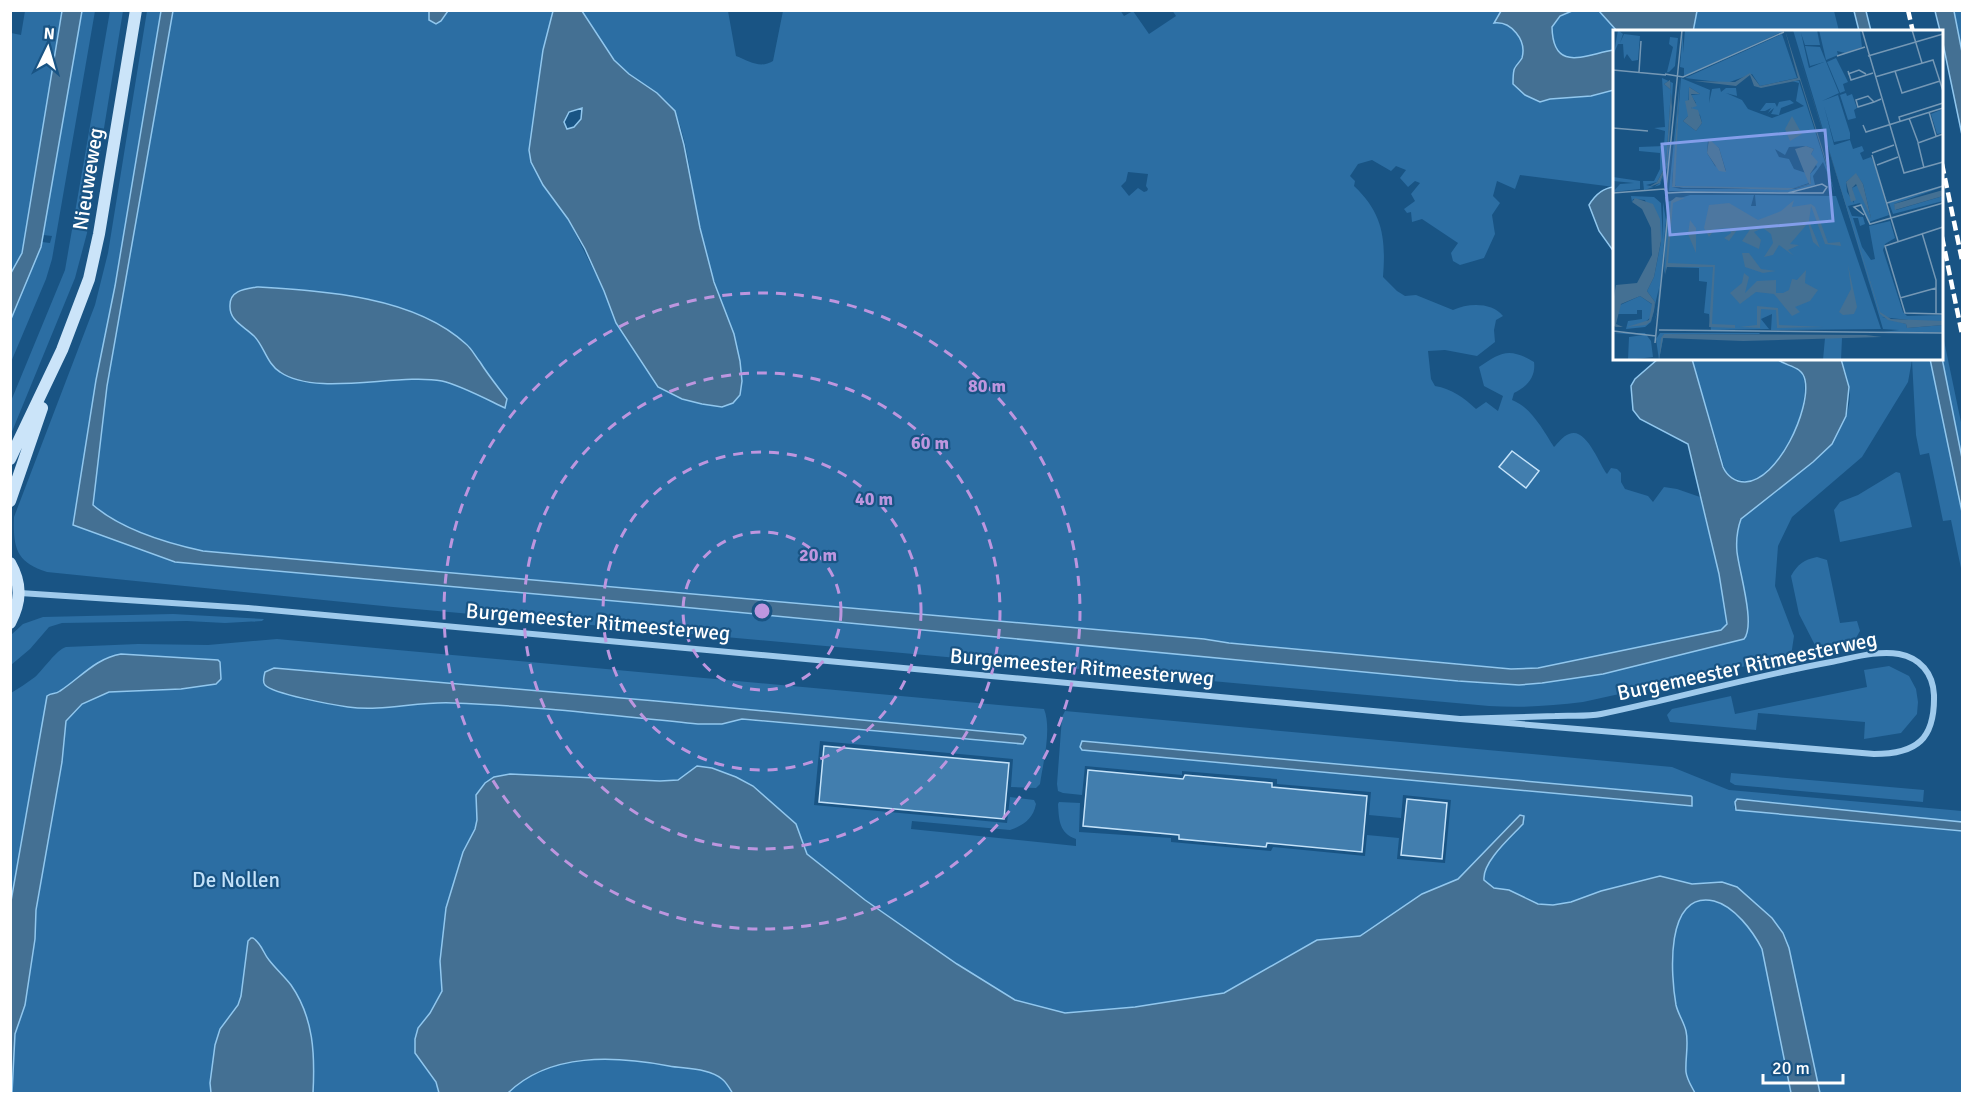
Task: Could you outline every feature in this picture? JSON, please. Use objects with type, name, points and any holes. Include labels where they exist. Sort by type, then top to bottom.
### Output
[{"type":"street","name":"Nieuweweg","points":[[10,501],[88,279],[99,234],[136,10]]},
{"type":"street","name":"Nieuweweg","points":[[10,459],[62,350]]},
{"type":"street","points":[[10,563],[19,582],[20,593],[17,608],[10,623]]},
{"type":"street","name":"Burgemeester Ritmeesterweg","points":[[20,593],[271,610],[1460,719],[1886,754],[1915,747],[1926,736],[1932,724],[1934,691],[1924,666],[1918,662],[1897,654],[1878,654],[1807,666],[1597,714],[1460,719]]},
{"type":"green space","points":[[161,10],[115,286],[96,380],[74,524],[175,562],[671,606],[1458,681],[1519,685],[1542,683],[1603,674],[1745,639],[1747,609],[1737,549],[1741,519],[1812,461],[1841,427],[1849,407],[1849,385],[1841,360],[1912,360],[1908,382],[1862,457],[1792,517],[1778,546],[1775,586],[1794,636],[1791,656],[1583,702],[1548,706],[1489,706],[393,607],[47,572],[29,564],[18,552],[14,537],[14,517],[95,305],[108,253],[147,11]]},
{"type":"green space","points":[[1120,10],[1124,16],[1133,11],[1149,34],[1176,16],[1172,10],[1834,11],[1839,30],[1613,30],[1613,187],[1520,175],[1515,189],[1497,181],[1493,196],[1500,203],[1492,215],[1495,234],[1484,258],[1460,265],[1453,261],[1451,253],[1458,243],[1422,219],[1412,222],[1411,212],[1407,213],[1404,209],[1415,201],[1411,194],[1420,183],[1415,181],[1408,187],[1400,178],[1406,170],[1396,166],[1391,171],[1372,160],[1358,164],[1350,176],[1355,181],[1354,186],[1364,196],[1377,217],[1383,239],[1383,277],[1397,291],[1405,296],[1416,295],[1453,310],[1473,305],[1486,306],[1493,308],[1503,316],[1496,320],[1495,342],[1477,356],[1445,350],[1428,351],[1431,379],[1435,386],[1457,394],[1476,409],[1486,402],[1498,411],[1503,396],[1484,386],[1479,367],[1505,353],[1518,354],[1534,362],[1534,372],[1527,385],[1514,393],[1512,400],[1531,413],[1554,447],[1569,434],[1581,435],[1607,474],[1611,468],[1621,473],[1621,482],[1625,489],[1648,496],[1653,502],[1664,487],[1700,497],[1719,574],[1727,624],[1721,630],[1538,668],[1511,669],[1204,639],[203,551],[145,534],[118,522],[93,505],[107,386],[173,11],[429,11],[429,20],[441,21],[448,11],[553,11],[543,50],[534,119],[568,219],[604,291],[616,323],[734,334],[706,253],[687,154],[676,114],[661,96],[621,67],[582,11],[728,11],[736,56],[755,63],[764,64],[773,61],[783,11]],"holes":[[[1128,172],[1148,174],[1147,191],[1144,192],[1138,188],[1129,196],[1121,186],[1126,181]],[[257,287],[294,289],[373,300],[469,346],[505,407],[442,381],[404,379],[321,383],[287,376],[274,366],[259,342],[239,324]]]},
{"type":"green space","points":[[25,11],[62,11],[22,253],[11,273],[11,33],[21,35]]},
{"type":"green space","points":[[82,11],[95,11],[52,259],[46,279],[11,362],[11,319],[42,242],[50,243],[52,236],[43,235]]},
{"type":"green space","points":[[110,11],[123,11],[87,233],[75,278],[11,434],[11,401],[65,270]]},
{"type":"green space","points":[[1954,11],[1962,11],[1962,52]]},
{"type":"green space","points":[[1943,336],[1962,427],[1962,458],[1942,360]]},
{"type":"green space","points":[[1692,360],[1778,360],[1799,369],[1804,381],[1804,400],[1789,444],[1776,463],[1761,477],[1744,481],[1726,473]]},
{"type":"green space","points":[[1912,360],[1930,360],[1962,512],[1962,573],[1951,520],[1943,521],[1929,453],[1920,455],[1916,435]]},
{"type":"green space","points":[[1896,472],[1900,473],[1912,527],[1840,542],[1834,510],[1840,502],[1858,495]]},
{"type":"green space","points":[[1817,557],[1827,560],[1840,623],[1857,621],[1860,631],[1853,643],[1818,651],[1799,614],[1791,576],[1801,563]]},
{"type":"green space","points":[[173,614],[264,619],[225,623],[187,621],[62,623],[49,627],[30,649],[11,665],[11,635],[23,624],[43,617]]},
{"type":"green space","name":"De Nollen","points":[[277,639],[1044,709],[1047,726],[1046,746],[1040,784],[1036,788],[1011,787],[1013,759],[820,741],[814,805],[1007,823],[1010,797],[1034,800],[1035,809],[1030,818],[1024,824],[1010,830],[912,821],[911,829],[1076,846],[1076,839],[1066,833],[1061,825],[1059,802],[1080,803],[1079,832],[1171,838],[1171,842],[1271,851],[1273,847],[1365,856],[1367,835],[1399,838],[1397,859],[1445,863],[1451,800],[1403,795],[1401,818],[1369,815],[1371,792],[1277,784],[1277,779],[1182,771],[1182,775],[1085,766],[1082,795],[1063,793],[1058,791],[1057,784],[1062,717],[1065,711],[1672,767],[1729,790],[1962,811],[1962,822],[1737,799],[1734,807],[1736,810],[1962,831],[1962,1093],[11,1093],[11,915],[30,791],[11,901],[11,693],[35,677],[54,656],[66,647],[138,644],[208,645]],"holes":[[[742,709],[1025,742],[1022,744],[745,720]],[[1082,741],[1690,796],[1692,805],[1082,750],[1080,747]]]},
{"type":"green space","points":[[1889,666],[1909,676],[1916,689],[1917,714],[1901,733],[1864,739],[1865,722],[1758,713],[1756,730],[1670,722],[1667,715],[1672,709],[1731,696],[1735,714],[1867,687],[1864,670]]},
{"type":"green space","points":[[1731,773],[1924,790],[1923,802],[1735,785],[1730,782]]},
{"type":"shaded area","points":[[429,10],[448,11],[436,24],[429,20]]},
{"type":"shaded area","points":[[62,11],[82,11],[41,247],[11,319],[11,273],[22,253]]},
{"type":"shaded area","points":[[161,11],[173,11],[107,386],[93,505],[117,522],[160,540],[203,551],[1204,639],[1511,669],[1538,668],[1721,630],[1727,624],[1719,574],[1688,444],[1640,419],[1633,410],[1631,386],[1635,379],[1657,360],[1692,360],[1723,467],[1729,476],[1745,482],[1757,479],[1780,457],[1790,442],[1803,408],[1805,380],[1803,375],[1797,369],[1778,360],[1841,360],[1849,387],[1846,416],[1832,444],[1813,462],[1741,519],[1738,531],[1738,561],[1748,610],[1747,632],[1744,639],[1603,674],[1519,685],[175,562],[73,525],[96,380],[115,286]]},
{"type":"shaded area","points":[[553,11],[582,11],[614,60],[629,74],[657,93],[675,111],[714,282],[734,334],[740,361],[742,381],[740,395],[733,403],[722,407],[702,404],[682,399],[658,387],[616,323],[585,249],[568,219],[543,185],[531,162],[529,150],[543,50]],"holes":[[[582,108],[581,119],[574,127],[567,129],[564,122],[569,112]]]},
{"type":"shaded area","points":[[1501,11],[1572,11],[1560,16],[1552,27],[1558,51],[1573,58],[1613,50],[1613,90],[1591,96],[1550,99],[1540,102],[1525,95],[1513,84],[1515,67],[1522,58],[1520,38],[1512,28],[1494,23]]},
{"type":"shaded area","points":[[1599,11],[1697,11],[1693,30],[1616,30]]},
{"type":"shaded area","points":[[1854,11],[1866,11],[1871,30],[1859,30]]},
{"type":"shaded area","points":[[1935,11],[1954,11],[1962,52],[1962,135],[1943,44],[1943,30],[1940,30]]},
{"type":"shaded area","points":[[1613,187],[1613,251],[1599,231],[1589,205],[1599,193]]},
{"type":"shaded area","points":[[257,287],[339,294],[395,306],[421,315],[445,328],[468,346],[507,399],[505,408],[442,381],[424,379],[314,383],[295,379],[280,372],[272,364],[254,336],[238,323],[230,311],[231,300],[236,293]]},
{"type":"shaded area","points":[[1930,360],[1942,360],[1962,458],[1962,512]]},
{"type":"shaded area","points":[[121,654],[218,660],[221,679],[216,684],[181,689],[109,692],[82,704],[66,721],[62,762],[36,910],[35,939],[25,1005],[15,1034],[11,1093],[11,901],[47,696],[58,692],[96,664]]},
{"type":"shaded area","points":[[274,668],[1023,735],[1026,738],[1023,744],[742,719],[722,724],[698,724],[484,704],[427,703],[374,708],[348,707],[304,699],[270,688],[263,681],[265,672]]},
{"type":"shaded area","points":[[1082,741],[1691,796],[1692,806],[1082,750],[1080,747]]},
{"type":"shaded area","points":[[697,766],[712,768],[753,786],[796,824],[807,854],[865,900],[957,964],[1015,1000],[1065,1013],[1135,1007],[1224,993],[1317,940],[1360,936],[1422,894],[1458,879],[1520,815],[1524,816],[1523,824],[1498,850],[1488,865],[1484,880],[1494,888],[1509,890],[1538,904],[1553,905],[1571,902],[1601,891],[1660,876],[1692,884],[1722,882],[1737,887],[1772,918],[1783,933],[1789,948],[1820,1093],[1791,1093],[1762,949],[1754,935],[1729,908],[1714,901],[1698,901],[1686,909],[1679,922],[1674,938],[1673,957],[1674,992],[1687,1036],[1687,1075],[1695,1093],[733,1094],[727,1084],[717,1075],[704,1071],[605,1059],[584,1060],[543,1070],[508,1093],[439,1093],[436,1082],[415,1053],[415,1039],[418,1028],[430,1013],[442,991],[440,961],[446,908],[463,852],[475,829],[476,795],[485,783],[494,777],[510,774],[678,780]]},
{"type":"shaded area","points":[[1737,799],[1962,822],[1962,831],[1736,810]]},
{"type":"shaded area","points":[[251,938],[258,943],[269,960],[291,985],[304,1010],[309,1024],[313,1051],[313,1093],[211,1093],[210,1083],[215,1045],[220,1029],[238,1005],[248,941]]},
{"type":"building","points":[[1512,451],[1539,471],[1526,488],[1499,467]]},
{"type":"building","points":[[824,746],[1009,763],[1004,819],[819,802]]},
{"type":"building","points":[[1088,770],[1183,779],[1185,775],[1272,783],[1272,787],[1367,796],[1362,852],[1267,843],[1266,847],[1179,839],[1179,835],[1083,826]]},
{"type":"building","points":[[1407,799],[1447,803],[1442,859],[1401,855]]},
{"type":"railway","points":[[1908,10],[1913,30]]},
{"type":"railway","points":[[1943,169],[1962,260]]},
{"type":"railway","points":[[1943,242],[1962,334]]}]
